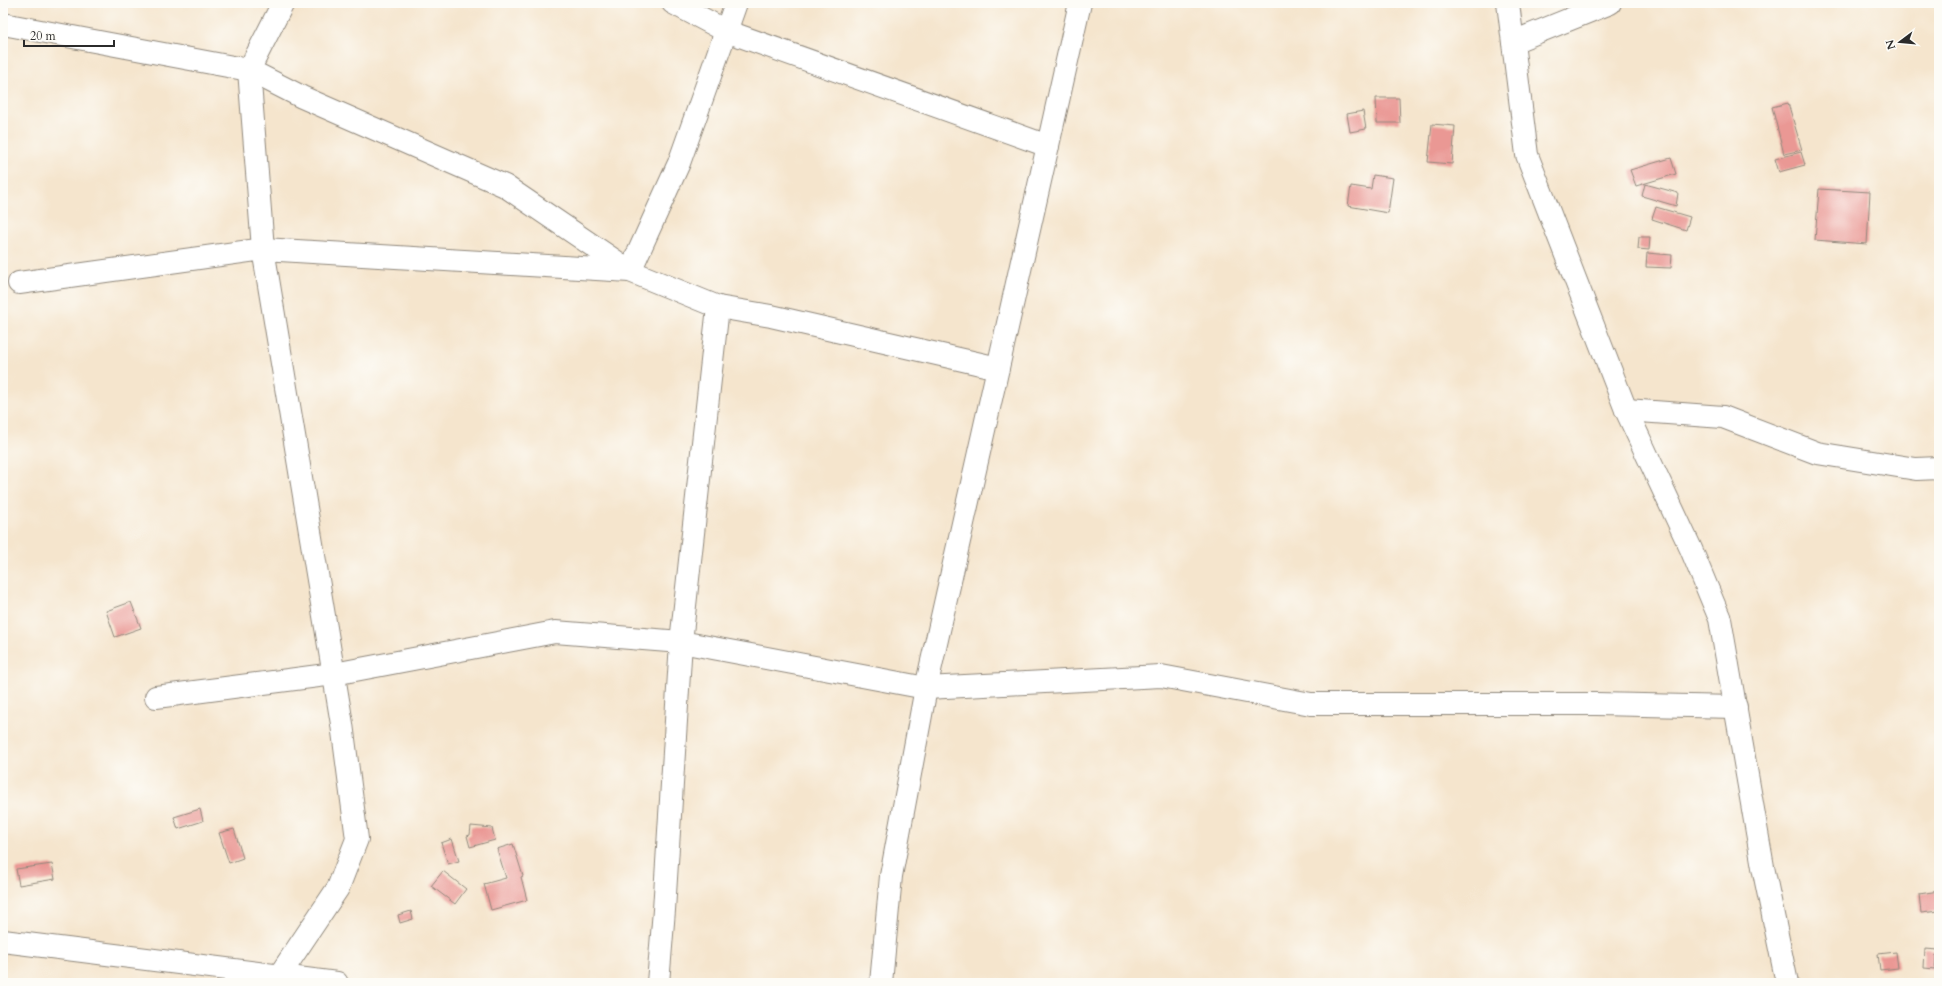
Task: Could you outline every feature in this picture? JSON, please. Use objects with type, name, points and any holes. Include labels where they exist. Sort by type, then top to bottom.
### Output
[{"type":"street","points":[[279,976],[338,888],[357,840],[334,674],[263,249],[249,70],[283,3]]},
{"type":"street","points":[[673,3],[726,31],[1048,146]]},
{"type":"street","points":[[630,271],[678,163],[736,3]]},
{"type":"street","points":[[881,983],[891,876],[926,688],[1080,3]]},
{"type":"street","points":[[1508,3],[1527,155],[1626,410],[1691,549],[1720,619],[1762,867],[1787,983]]},
{"type":"street","points":[[1513,42],[1610,3]]},
{"type":"street","points":[[3,24],[249,70],[302,97],[505,186],[630,271],[718,307],[771,316],[998,368]]},
{"type":"street","points":[[19,282],[263,249],[630,271]]},
{"type":"street","points":[[658,983],[681,642],[718,307]]},
{"type":"street","points":[[1626,410],[1723,417],[1817,453],[1916,469],[1939,468]]},
{"type":"street","points":[[156,696],[334,674],[556,632],[681,642],[926,688],[1161,676],[1311,704],[1597,704],[1736,707]]},
{"type":"street","points":[[3,941],[233,976],[279,976],[337,983]]},
{"type":"building","points":[[1376,98],[1399,98],[1400,123],[1377,123]]},
{"type":"building","points":[[1788,103],[1802,150],[1784,154],[1772,107]]},
{"type":"building","points":[[1363,111],[1366,129],[1350,132],[1347,114]]},
{"type":"building","points":[[1432,124],[1455,126],[1452,164],[1428,162]]},
{"type":"building","points":[[1801,152],[1805,165],[1779,172],[1775,159]]},
{"type":"building","points":[[1671,158],[1676,174],[1636,186],[1630,170]]},
{"type":"building","points":[[1373,175],[1393,178],[1388,213],[1348,206],[1351,186],[1371,189]]},
{"type":"building","points":[[1645,184],[1678,193],[1676,206],[1642,196]]},
{"type":"building","points":[[1819,189],[1870,192],[1867,244],[1815,240]]},
{"type":"building","points":[[1656,207],[1690,217],[1686,230],[1652,219]]},
{"type":"building","points":[[1639,237],[1650,237],[1649,250],[1638,249]]},
{"type":"building","points":[[1647,253],[1672,255],[1671,268],[1646,267]]},
{"type":"building","points":[[131,602],[141,628],[115,637],[106,611]]},
{"type":"building","points":[[200,809],[203,821],[178,829],[174,817]]},
{"type":"building","points":[[471,826],[492,828],[495,840],[470,847],[467,836],[470,835]]},
{"type":"building","points":[[234,829],[243,858],[229,863],[219,833]]},
{"type":"building","points":[[452,839],[459,861],[448,864],[441,843]]},
{"type":"building","points":[[513,844],[523,876],[521,877],[527,900],[491,910],[484,884],[506,878],[497,849]]},
{"type":"building","points":[[52,864],[55,879],[19,885],[16,869]]},
{"type":"building","points":[[443,871],[466,889],[455,904],[431,886]]},
{"type":"building","points":[[1939,891],[1939,911],[1921,913],[1919,894]]},
{"type":"building","points":[[411,911],[413,919],[400,923],[398,915]]},
{"type":"building","points":[[1925,949],[1939,950],[1939,956],[1936,955],[1935,969],[1924,968]]},
{"type":"building","points":[[1896,952],[1898,968],[1880,970],[1878,954]]}]
